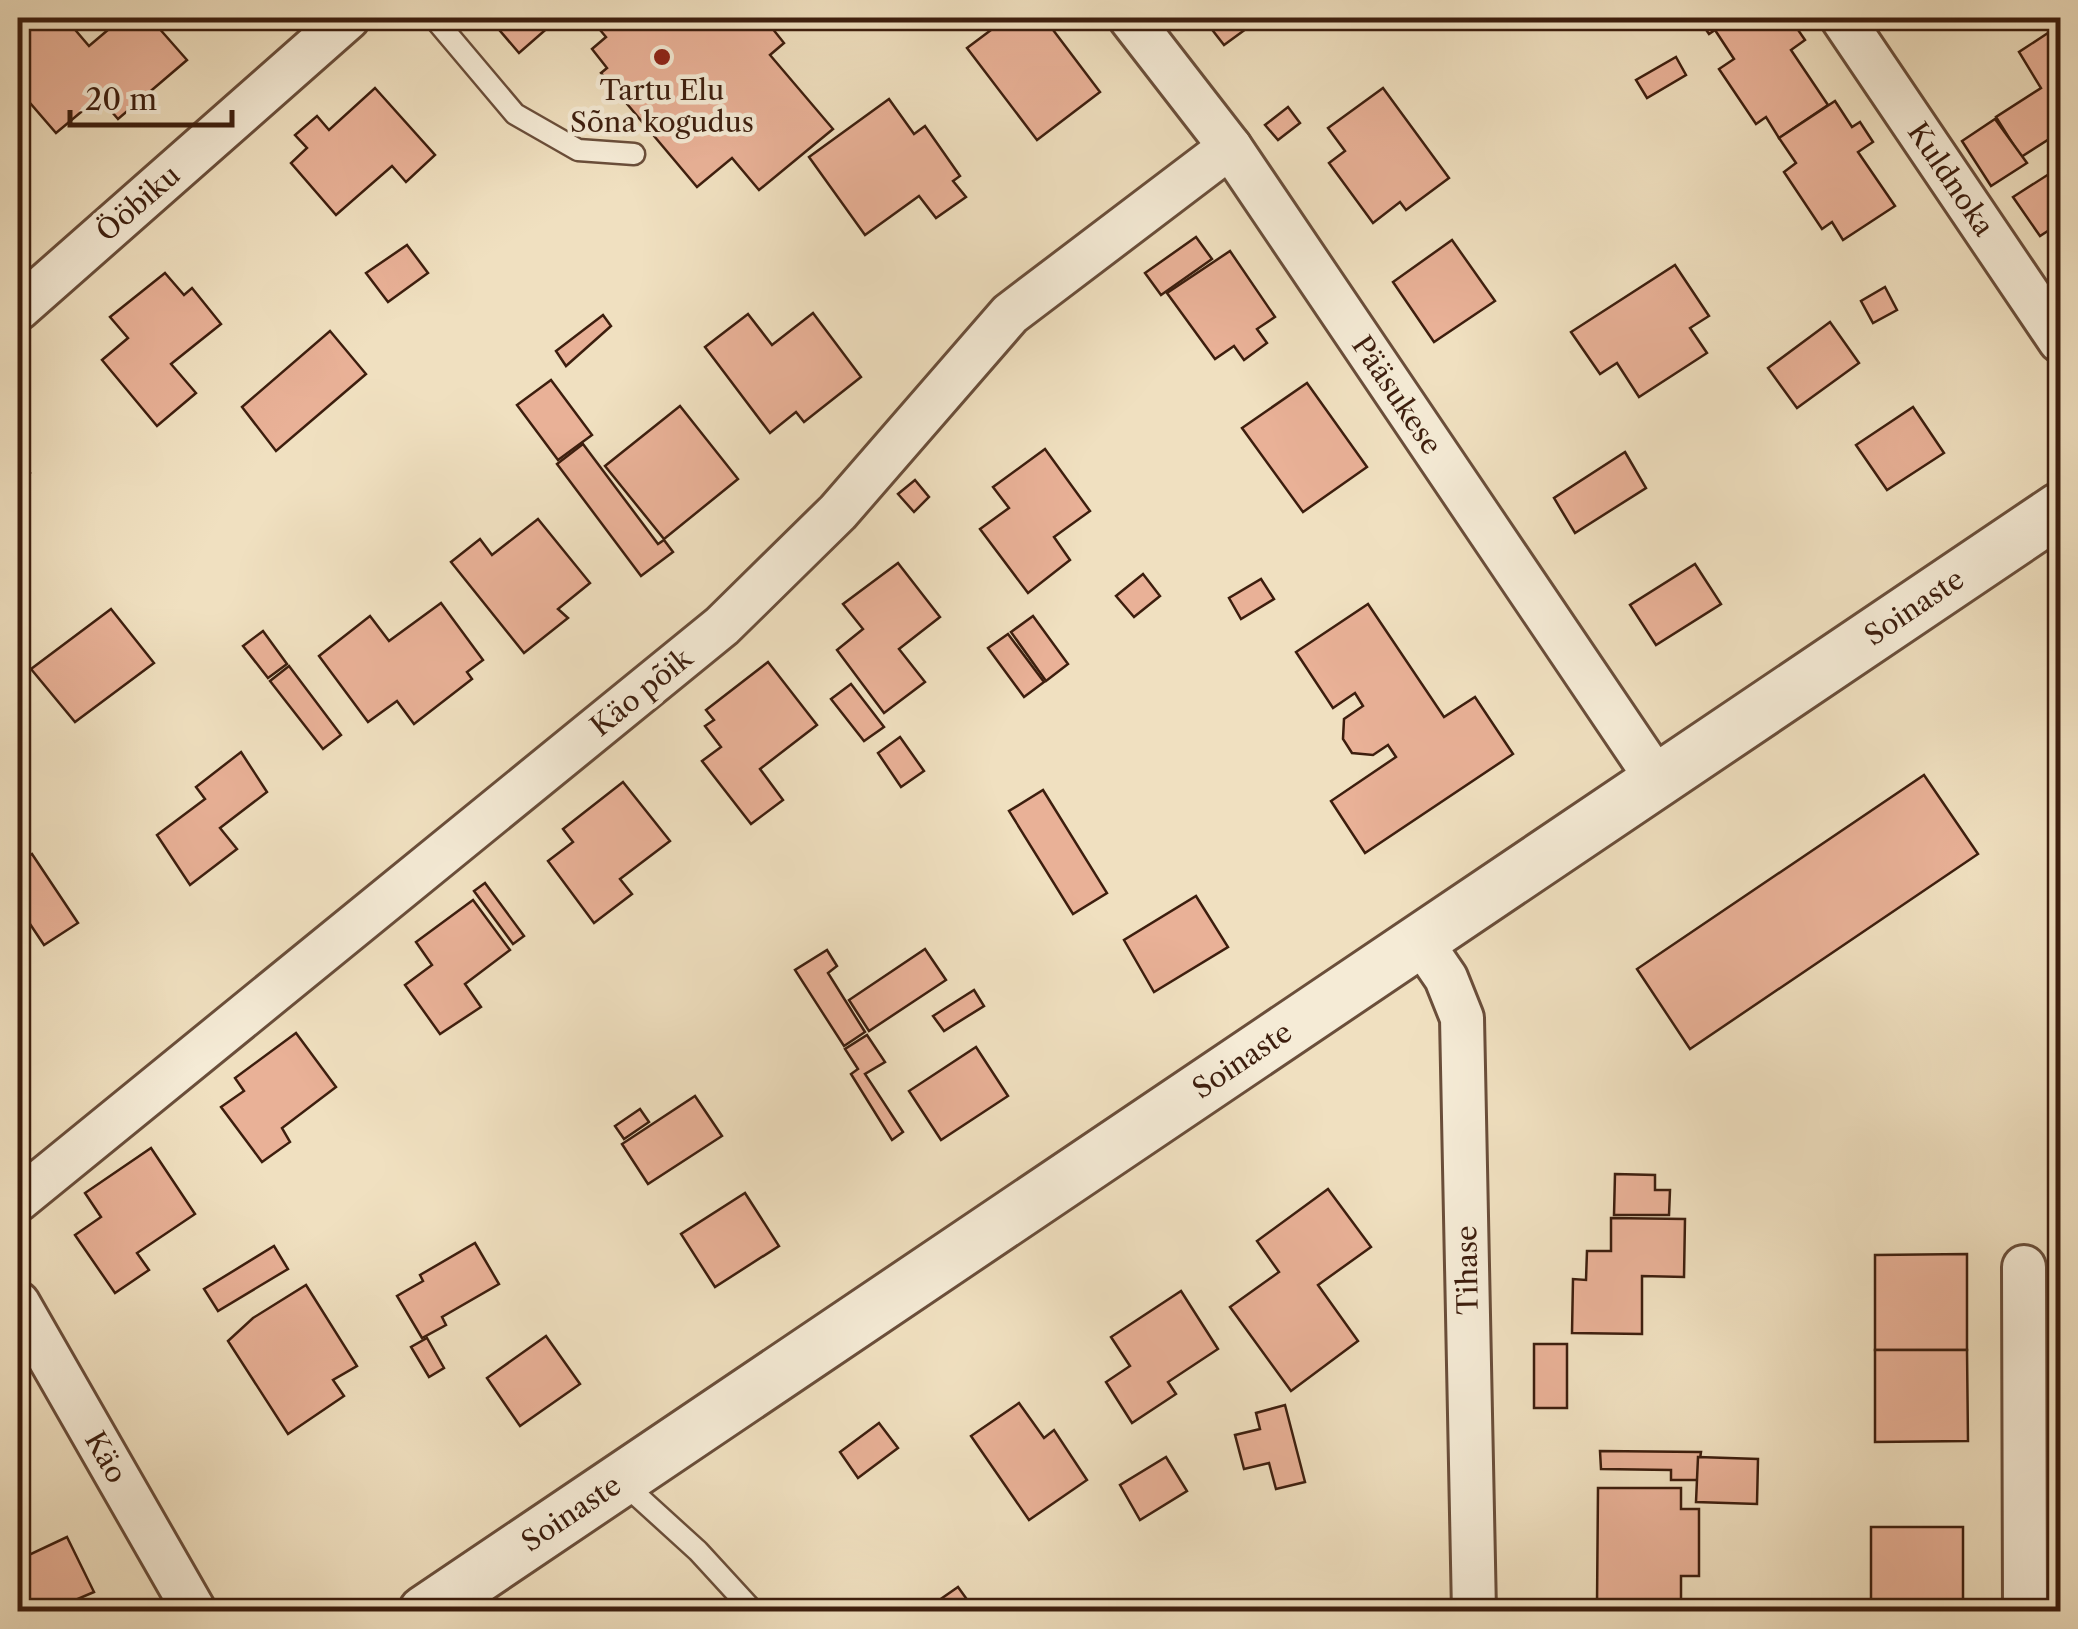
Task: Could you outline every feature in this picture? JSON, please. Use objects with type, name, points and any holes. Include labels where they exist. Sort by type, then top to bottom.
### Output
[{"type":"street","name":"Ööbiku","points":[[18,309],[348,18]]},
{"type":"street","name":"Pääsukese","points":[[1130,18],[1230,147],[1656,778]]},
{"type":"street","name":"Kuldnoka","points":[[1842,18],[2060,341]]},
{"type":"street","name":"Käo põik","points":[[18,1200],[722,626],[838,512],[1010,314],[1230,147]]},
{"type":"street","name":"Soinaste","points":[[425,1612],[2060,509]]},
{"type":"street","name":"Tihase","points":[[1420,940],[1446,978],[1462,1018],[1474,1612]]},
{"type":"street","points":[[2024,1267],[2025,1612]]},
{"type":"street","name":"Käo","points":[[18,1303],[194,1612]]},
{"type":"lane","points":[[434,18],[516,114],[578,150],[634,154]]},
{"type":"lane","points":[[620,1480],[698,1551],[754,1612]]},
{"type":"building","points":[[18,18],[65,18],[89,46],[109,29],[100,18],[150,18],[187,60],[118,119],[99,97],[56,133],[18,89]]},
{"type":"building","points":[[489,18],[559,18],[519,53]]},
{"type":"building","points":[[590,18],[739,18],[743,22],[764,18],[784,43],[770,55],[833,129],[759,190],[732,158],[697,187],[601,73],[607,68],[592,49],[606,37]]},
{"type":"building","points":[[1007,18],[1044,18],[1100,92],[1037,140],[967,48]]},
{"type":"building","points":[[1203,18],[1261,18],[1224,45]]},
{"type":"building","points":[[1698,18],[1733,18],[1709,34]]},
{"type":"building","points":[[1733,18],[1782,18],[1786,24],[1792,21],[1805,40],[1791,50],[1828,105],[1779,138],[1766,117],[1756,124],[1719,69],[1734,59],[1715,30]]},
{"type":"building","points":[[2060,25],[2060,132],[2021,157],[1996,117],[2041,88],[2019,52]]},
{"type":"building","points":[[1676,57],[1686,75],[1647,98],[1636,80]]},
{"type":"building","points":[[375,88],[435,155],[406,182],[392,166],[336,215],[291,163],[307,148],[295,135],[317,116],[329,130]]},
{"type":"building","points":[[1383,88],[1449,178],[1406,210],[1400,202],[1373,223],[1329,163],[1345,151],[1328,128]]},
{"type":"building","points":[[889,99],[914,134],[925,126],[960,176],[953,181],[966,197],[936,218],[919,196],[865,235],[809,157]]},
{"type":"building","points":[[1835,101],[1852,127],[1860,122],[1873,142],[1858,152],[1895,206],[1843,240],[1832,222],[1822,229],[1784,172],[1796,163],[1779,138]]},
{"type":"building","points":[[1288,107],[1300,123],[1278,140],[1265,125]]},
{"type":"building","points":[[1995,119],[2027,163],[1991,186],[1962,141]]},
{"type":"building","points":[[2060,167],[2060,223],[2040,236],[2013,197]]},
{"type":"building","points":[[1196,237],[1212,259],[1161,295],[1145,273]]},
{"type":"building","points":[[1452,240],[1495,301],[1434,342],[1393,282]]},
{"type":"building","points":[[407,245],[428,273],[388,302],[366,273]]},
{"type":"building","points":[[1230,251],[1275,317],[1257,329],[1267,343],[1244,360],[1234,346],[1215,359],[1167,293]]},
{"type":"building","points":[[1675,265],[1709,316],[1690,328],[1707,353],[1639,397],[1617,363],[1600,374],[1571,332]]},
{"type":"building","points":[[165,273],[184,295],[192,288],[221,324],[171,364],[196,393],[157,426],[102,360],[128,338],[110,317]]},
{"type":"building","points":[[1885,287],[1897,310],[1873,323],[1861,301]]},
{"type":"building","points":[[813,313],[861,377],[804,422],[796,412],[770,433],[705,347],[748,314],[772,345]]},
{"type":"building","points":[[603,315],[611,326],[566,366],[556,351]]},
{"type":"building","points":[[1830,322],[1859,363],[1797,408],[1768,368]]},
{"type":"building","points":[[330,331],[366,374],[276,451],[242,407]]},
{"type":"building","points":[[551,380],[592,435],[558,460],[517,405]]},
{"type":"building","points":[[1307,383],[1367,467],[1303,512],[1242,428]]},
{"type":"building","points":[[680,406],[738,479],[664,539],[605,466]]},
{"type":"building","points":[[1913,407],[1944,453],[1887,490],[1856,445]]},
{"type":"building","points":[[583,444],[658,544],[664,540],[673,552],[641,576],[557,464]]},
{"type":"building","points":[[1045,449],[1090,511],[1054,537],[1070,560],[1028,593],[980,529],[1009,508],[993,487]]},
{"type":"building","points":[[1625,452],[1646,488],[1575,533],[1554,498]]},
{"type":"building","points":[[18,459],[30,473],[18,484]]},
{"type":"building","points":[[915,480],[929,497],[914,512],[898,494]]},
{"type":"building","points":[[538,519],[590,583],[558,609],[568,618],[524,653],[451,562],[480,539],[492,555]]},
{"type":"building","points":[[898,563],[940,617],[899,649],[925,682],[884,713],[837,650],[863,629],[843,604]]},
{"type":"building","points":[[1695,564],[1721,604],[1656,645],[1630,605]]},
{"type":"building","points":[[1143,574],[1160,596],[1134,617],[1116,596]]},
{"type":"building","points":[[1261,579],[1274,599],[1241,619],[1229,598]]},
{"type":"building","points":[[18,596],[29,611],[18,620]]},
{"type":"building","points":[[441,603],[483,660],[467,672],[472,679],[414,724],[397,701],[368,722],[319,656],[370,616],[389,641]]},
{"type":"building","points":[[1368,604],[1444,717],[1475,697],[1513,754],[1365,853],[1331,801],[1396,757],[1388,745],[1373,755],[1352,753],[1343,739],[1344,719],[1363,706],[1355,693],[1333,708],[1296,652]]},
{"type":"building","points":[[111,609],[154,663],[75,722],[31,669]]},
{"type":"building","points":[[1033,616],[1068,664],[1046,681],[1011,632]]},
{"type":"building","points":[[263,631],[287,664],[268,678],[243,646]]},
{"type":"building","points":[[1008,634],[1044,682],[1024,697],[988,648]]},
{"type":"building","points":[[768,662],[817,725],[760,769],[783,800],[751,824],[702,761],[721,747],[705,726],[714,720],[706,710]]},
{"type":"building","points":[[289,666],[341,735],[323,749],[270,681]]},
{"type":"building","points":[[851,684],[884,727],[864,741],[831,699]]},
{"type":"building","points":[[900,737],[924,771],[901,787],[878,753]]},
{"type":"building","points":[[241,752],[267,792],[220,828],[237,849],[190,885],[157,835],[205,799],[196,787]]},
{"type":"building","points":[[1924,775],[1978,854],[1690,1049],[1637,969]]},
{"type":"building","points":[[623,782],[670,841],[620,879],[632,894],[594,923],[548,861],[573,842],[563,829]]},
{"type":"building","points":[[1043,790],[1107,893],[1073,914],[1009,811]]},
{"type":"building","points":[[32,854],[78,923],[44,945],[18,906],[18,863]]},
{"type":"building","points":[[485,883],[524,936],[513,944],[474,891]]},
{"type":"building","points":[[1196,896],[1228,947],[1154,992],[1124,940]]},
{"type":"building","points":[[473,900],[510,950],[465,984],[481,1007],[440,1034],[405,985],[432,965],[416,942]]},
{"type":"building","points":[[925,949],[946,980],[869,1031],[849,1000]]},
{"type":"building","points":[[827,950],[837,966],[828,973],[865,1032],[844,1046],[795,970]]},
{"type":"building","points":[[974,990],[984,1006],[944,1031],[933,1016]]},
{"type":"building","points":[[296,1033],[336,1087],[282,1128],[290,1142],[262,1162],[221,1107],[244,1091],[235,1078]]},
{"type":"building","points":[[867,1035],[885,1062],[865,1074],[903,1132],[892,1140],[851,1074],[858,1069],[845,1049]]},
{"type":"building","points":[[976,1047],[1008,1096],[941,1140],[909,1091]]},
{"type":"building","points":[[695,1096],[722,1136],[648,1184],[622,1144]]},
{"type":"building","points":[[640,1109],[649,1122],[624,1139],[615,1126]]},
{"type":"building","points":[[151,1148],[195,1214],[137,1253],[149,1270],[115,1293],[75,1235],[101,1217],[85,1193]]},
{"type":"building","points":[[1615,1174],[1655,1175],[1655,1190],[1670,1190],[1669,1215],[1614,1215]]},
{"type":"building","points":[[1328,1189],[1371,1247],[1318,1285],[1358,1341],[1291,1391],[1230,1307],[1279,1272],[1257,1241]]},
{"type":"building","points":[[745,1193],[779,1246],[715,1287],[681,1234]]},
{"type":"building","points":[[1611,1218],[1685,1219],[1684,1277],[1642,1276],[1642,1334],[1572,1333],[1573,1279],[1586,1280],[1587,1251],[1611,1251]]},
{"type":"building","points":[[475,1243],[499,1284],[442,1317],[446,1325],[422,1338],[397,1296],[423,1281],[420,1275]]},
{"type":"building","points":[[274,1246],[288,1269],[218,1311],[204,1289]]},
{"type":"building","points":[[1967,1254],[1967,1350],[1875,1350],[1875,1255]]},
{"type":"building","points":[[306,1285],[357,1366],[333,1380],[344,1396],[288,1434],[228,1341],[253,1318]]},
{"type":"building","points":[[1181,1291],[1218,1349],[1168,1382],[1176,1394],[1132,1423],[1106,1382],[1130,1366],[1111,1337]]},
{"type":"building","points":[[546,1336],[580,1384],[520,1426],[487,1378]]},
{"type":"building","points":[[427,1338],[444,1368],[429,1377],[411,1347]]},
{"type":"building","points":[[1534,1344],[1567,1344],[1567,1408],[1534,1408]]},
{"type":"building","points":[[1875,1350],[1967,1350],[1968,1441],[1875,1442]]},
{"type":"building","points":[[1019,1403],[1044,1438],[1054,1430],[1087,1480],[1029,1520],[971,1436]]},
{"type":"building","points":[[1285,1405],[1305,1482],[1276,1489],[1269,1463],[1244,1469],[1235,1435],[1260,1429],[1256,1413]]},
{"type":"building","points":[[879,1423],[898,1448],[858,1478],[840,1452]]},
{"type":"building","points":[[1600,1451],[1701,1452],[1697,1480],[1671,1480],[1671,1470],[1601,1469]]},
{"type":"building","points":[[1166,1457],[1187,1491],[1140,1520],[1120,1485]]},
{"type":"building","points":[[1698,1457],[1758,1459],[1757,1504],[1696,1502]]},
{"type":"building","points":[[1598,1488],[1681,1488],[1681,1509],[1699,1509],[1699,1576],[1681,1576],[1681,1610],[1609,1610],[1610,1604],[1597,1604]]},
{"type":"building","points":[[1871,1527],[1963,1527],[1963,1612],[1871,1612]]},
{"type":"building","points":[[67,1537],[94,1592],[75,1600],[80,1608],[73,1612],[18,1612],[18,1560]]},
{"type":"building","points":[[958,1587],[976,1612],[922,1612]]},
{"type":"place","name":"Tartu Elu Sõna kogudus","points":[[662,57]]}]
